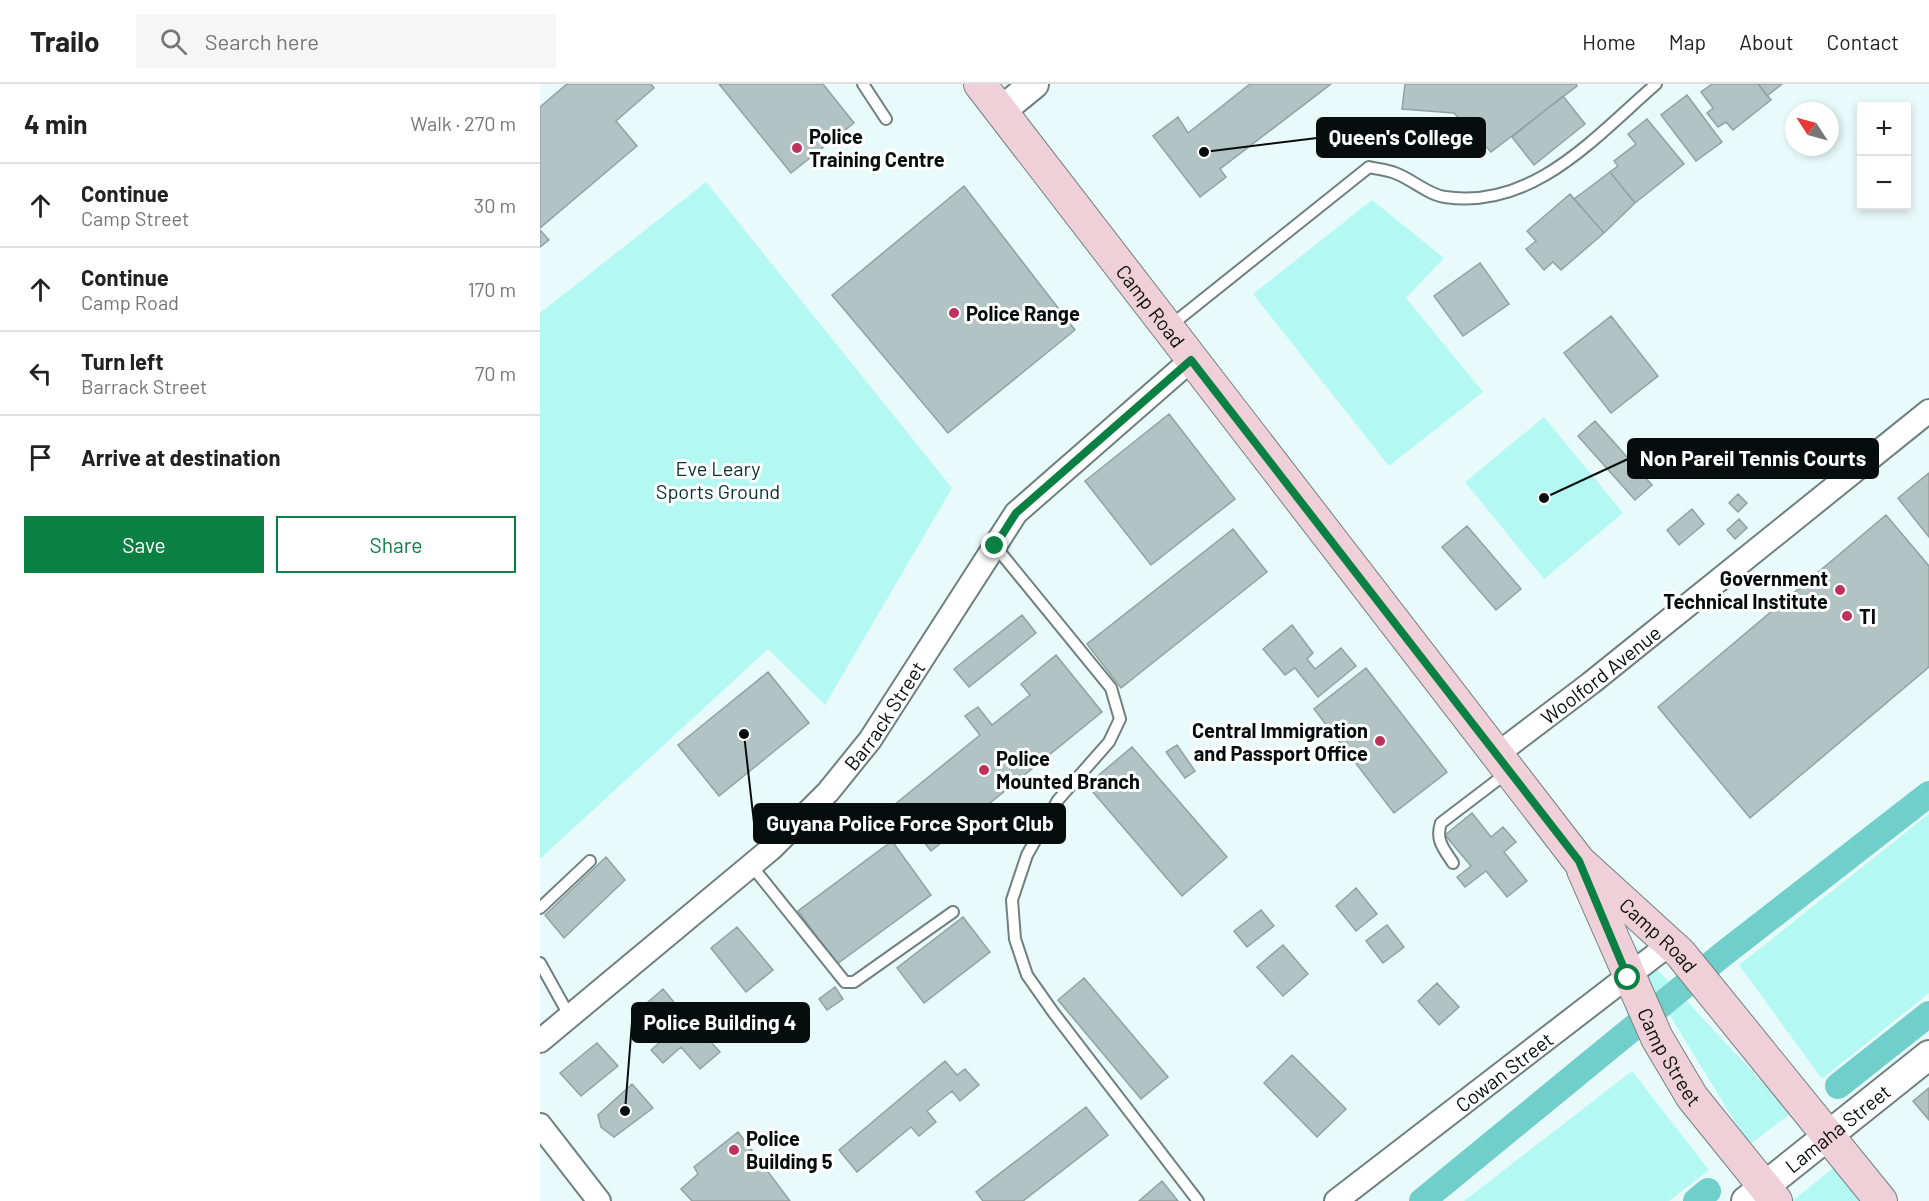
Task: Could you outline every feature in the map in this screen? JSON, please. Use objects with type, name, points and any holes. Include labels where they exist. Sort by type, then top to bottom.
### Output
[{"type":"main road","name":"Camp Road","points":[[980,84],[1579,861],[1675,948],[1793,1096],[1822,1128]]},
{"type":"main road","name":"Camp Street","points":[[1579,861],[1657,1038],[1692,1097],[1755,1183]]},
{"type":"main road","points":[[1822,1128],[1881,1201]]},
{"type":"street","points":[[1001,111],[1034,84]]},
{"type":"street","name":"Barrack Street","points":[[540,1041],[751,865],[828,792],[870,740],[1016,513],[1191,360]]},
{"type":"street","name":"Woolford Avenue","points":[[1503,763],[1530,729],[1591,683],[1929,411]]},
{"type":"street","name":"Cowan Street","points":[[1336,1201],[1632,985],[1675,948]]},
{"type":"street","name":"Lamaha Street","points":[[1755,1183],[1822,1128],[1929,1055]]},
{"type":"street","points":[[540,1125],[599,1201]]},
{"type":"lane","points":[[862,84],[886,119]]},
{"type":"lane","points":[[1167,328],[1368,167],[1396,173],[1443,197],[1494,198],[1533,183],[1571,158],[1656,84]]},
{"type":"lane","points":[[995,546],[1111,688],[1120,719],[1109,742],[1058,800],[1027,855],[1012,900],[1012,919],[1020,958],[1028,975],[1053,1012],[1198,1201]]},
{"type":"lane","points":[[1453,863],[1440,843],[1437,833],[1441,824],[1503,763]]},
{"type":"lane","points":[[540,908],[590,861]]},
{"type":"lane","points":[[751,865],[845,982],[854,982],[952,912]]},
{"type":"lane","points":[[540,963],[570,1017]]},
{"type":"green space","name":"Eve Leary Sports Ground","points":[[706,182],[952,488],[825,705],[768,649],[540,859],[540,313]]},
{"type":"green space","points":[[1372,200],[1444,258],[1406,298],[1483,392],[1389,466],[1253,294]]},
{"type":"green space","points":[[1544,417],[1623,513],[1544,579],[1465,482]]},
{"type":"green space","points":[[1929,814],[1929,993],[1822,1079],[1739,965]]},
{"type":"green space","points":[[1613,922],[1791,1113],[1749,1145]]},
{"type":"green space","points":[[1632,1071],[1709,1170],[1669,1201],[1464,1201]]},
{"type":"green space","points":[[1837,1165],[1866,1201],[1792,1201]]},
{"type":"building","points":[[567,84],[651,84],[654,88],[616,121],[637,146],[540,228],[540,107]]},
{"type":"building","name":"Police Training Centre","points":[[719,84],[823,84],[854,123],[791,173]]},
{"type":"building","points":[[1250,84],[1331,84],[1220,169],[1226,177],[1200,197],[1153,136],[1178,117],[1188,133]]},
{"type":"building","points":[[1405,84],[1576,84],[1577,86],[1491,152],[1454,113],[1402,109]]},
{"type":"building","points":[[1712,84],[1758,84],[1771,100],[1733,130],[1726,122],[1718,127],[1707,113],[1713,108],[1701,92]]},
{"type":"building","points":[[1758,84],[1782,84],[1767,96]]},
{"type":"building","points":[[1687,95],[1722,142],[1696,161],[1661,115]]},
{"type":"building","points":[[1563,96],[1585,124],[1534,165],[1512,137]]},
{"type":"building","points":[[1647,119],[1684,164],[1635,203],[1610,172],[1618,166],[1614,161],[1636,144],[1628,134]]},
{"type":"building","points":[[1610,172],[1635,203],[1604,233],[1574,199]]},
{"type":"building","name":"Police Range","points":[[964,186],[1075,330],[948,433],[832,295]]},
{"type":"building","points":[[1570,194],[1604,233],[1561,270],[1553,262],[1544,270],[1526,249],[1536,241],[1527,231]]},
{"type":"building","points":[[540,230],[549,240],[540,247]]},
{"type":"building","points":[[1480,263],[1509,304],[1463,336],[1434,296]]},
{"type":"building","points":[[1611,316],[1658,376],[1611,413],[1564,353]]},
{"type":"building","points":[[1169,414],[1235,499],[1151,565],[1085,481]]},
{"type":"building","points":[[1595,421],[1652,485],[1635,500],[1578,436]]},
{"type":"building","points":[[1929,473],[1929,537],[1898,498]]},
{"type":"building","points":[[1738,494],[1747,503],[1738,512],[1729,503]]},
{"type":"building","points":[[1692,509],[1704,524],[1679,545],[1667,530]]},
{"type":"building","name":"TI","points":[[1886,515],[1929,566],[1929,667],[1750,818],[1658,707]]},
{"type":"building","points":[[1739,519],[1747,528],[1735,539],[1727,530]]},
{"type":"building","points":[[1467,526],[1521,589],[1496,610],[1442,547]]},
{"type":"building","points":[[1233,529],[1267,572],[1121,688],[1087,644]]},
{"type":"building","points":[[1022,615],[1036,633],[969,687],[954,669]]},
{"type":"building","points":[[1292,625],[1313,653],[1307,659],[1315,669],[1341,648],[1356,666],[1318,697],[1295,668],[1285,675],[1263,649]]},
{"type":"building","name":"Police Mounted Branch","points":[[1056,655],[1102,712],[931,851],[894,805],[980,735],[965,716],[978,707],[992,725],[1030,695],[1021,684]]},
{"type":"building","name":"Central Immigration and Passport Office","points":[[1366,668],[1447,772],[1394,813],[1314,709]]},
{"type":"building","points":[[768,672],[809,723],[719,796],[678,745]]},
{"type":"building","points":[[1177,745],[1195,771],[1185,778],[1166,752]]},
{"type":"building","points":[[1132,747],[1227,857],[1182,896],[1087,785]]},
{"type":"building","points":[[1472,813],[1491,837],[1503,827],[1516,842],[1504,852],[1527,881],[1507,897],[1486,871],[1465,887],[1457,877],[1471,866],[1445,835]]},
{"type":"building","points":[[892,841],[931,895],[837,964],[798,911]]},
{"type":"building","points":[[606,857],[625,880],[564,938],[545,915]]},
{"type":"building","points":[[1356,888],[1377,914],[1356,931],[1336,906]]},
{"type":"building","points":[[1261,910],[1274,926],[1247,947],[1234,931]]},
{"type":"building","points":[[963,917],[990,952],[924,1003],[897,968]]},
{"type":"building","points":[[1387,925],[1404,947],[1383,963],[1366,941]]},
{"type":"building","points":[[737,927],[773,970],[746,992],[711,948]]},
{"type":"building","points":[[1283,945],[1308,974],[1283,996],[1257,967]]},
{"type":"building","points":[[1084,978],[1168,1077],[1141,1099],[1058,1000]]},
{"type":"building","points":[[1437,983],[1459,1007],[1439,1025],[1418,1001]]},
{"type":"building","points":[[835,987],[843,999],[827,1010],[819,999]]},
{"type":"building","points":[[663,989],[683,1013],[694,1004],[709,1022],[700,1030],[720,1052],[700,1069],[681,1047],[663,1063],[651,1050],[667,1036],[641,1008]]},
{"type":"building","points":[[597,1043],[618,1066],[581,1096],[560,1073]]},
{"type":"building","points":[[1292,1055],[1346,1109],[1317,1137],[1264,1083]]},
{"type":"building","points":[[945,1061],[957,1075],[965,1069],[979,1085],[960,1101],[952,1091],[927,1111],[936,1122],[919,1136],[911,1127],[857,1172],[839,1150]]},
{"type":"building","points":[[632,1084],[653,1108],[614,1137],[601,1127],[598,1115]]},
{"type":"building","points":[[1929,1088],[1929,1120],[1913,1101]]},
{"type":"building","points":[[1086,1107],[1108,1135],[1023,1201],[983,1201],[976,1192]]},
{"type":"building","name":"Police Building 5","points":[[738,1132],[790,1201],[692,1201],[681,1189],[698,1174],[694,1167]]},
{"type":"building","points":[[1162,1181],[1178,1201],[1139,1201]]},
{"type":"waterway","points":[[1422,1201],[1722,955],[1929,794]]},
{"type":"waterway","points":[[1838,1086],[1929,1014]]},
{"type":"waterway","points":[[1696,1201],[1708,1191]]},
{"type":"place","name":"Police Training Centre","points":[[797,148]]},
{"type":"place","name":"Queen's College","points":[[1204,152]]},
{"type":"place","name":"Police Range","points":[[954,313]]},
{"type":"place","name":"Non Pareil Tennis Courts","points":[[1544,498]]},
{"type":"place","name":"Government Technical Institute","points":[[1840,590]]},
{"type":"place","name":"TI","points":[[1847,616]]},
{"type":"place","name":"Guyana Police Force Sport Club","points":[[744,734]]},
{"type":"place","name":"Central Immigration and Passport Office","points":[[1380,741]]},
{"type":"place","name":"Police Mounted Branch","points":[[984,770]]},
{"type":"place","name":"Police Building 4","points":[[625,1111]]},
{"type":"place","name":"Police Building 5","points":[[734,1150]]},
{"type":"route","points":[[995,546],[1016,513],[1191,360],[1579,861],[1628,978]]}]
